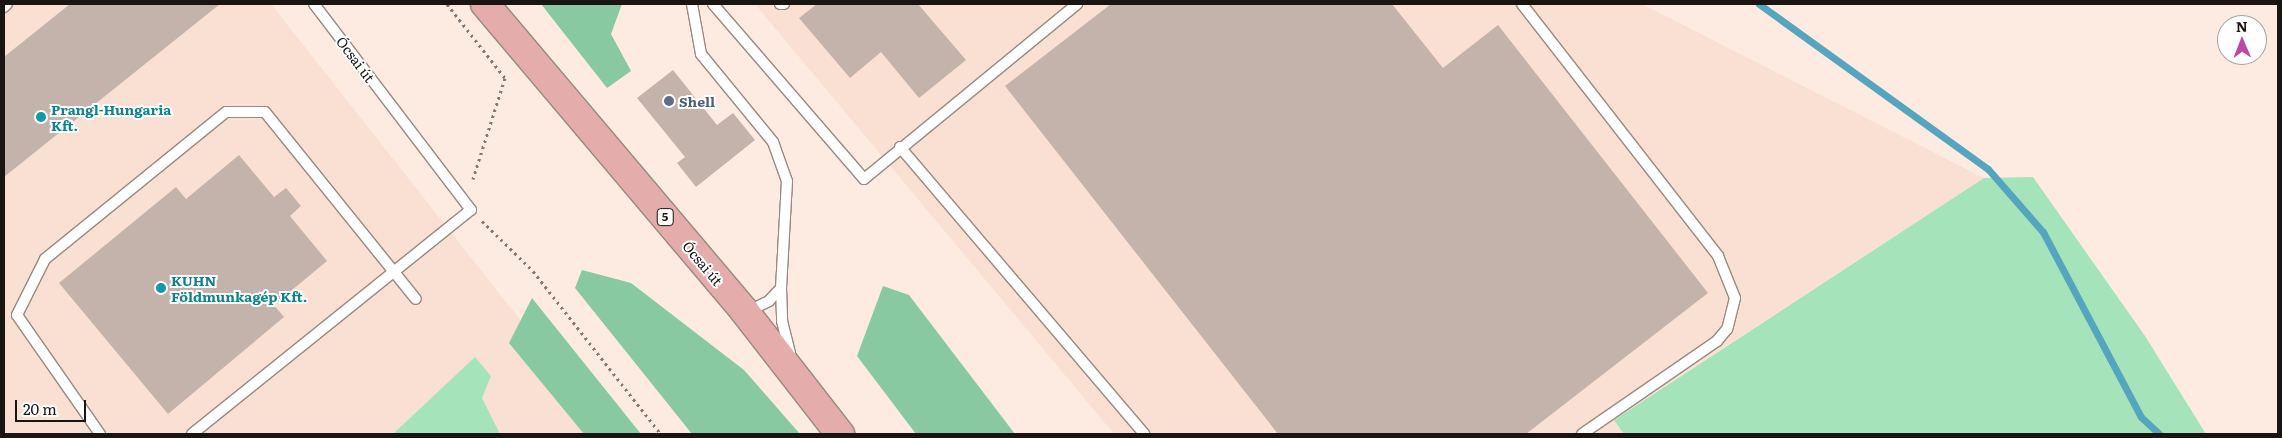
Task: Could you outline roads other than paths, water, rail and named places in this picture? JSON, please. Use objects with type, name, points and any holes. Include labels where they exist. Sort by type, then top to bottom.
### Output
[{"type":"main road","name":"Ócsai út","points":[[485,4],[745,312],[840,434]]},
{"type":"lane","points":[[4,7],[7,4]]},
{"type":"lane","name":"Ócsai út","points":[[314,4],[471,210],[395,269]]},
{"type":"lane","points":[[692,4],[701,54],[773,142],[784,165],[787,198],[781,288],[786,346],[840,434]]},
{"type":"lane","points":[[713,4],[864,179],[900,147],[1077,4]]},
{"type":"lane","points":[[1522,4],[1718,256],[1735,298],[1727,329],[1717,341],[1582,434]]},
{"type":"lane","points":[[100,434],[16,315],[44,259],[226,112],[265,112],[395,269],[416,299]]},
{"type":"lane","points":[[900,147],[1144,434]]},
{"type":"lane","points":[[192,434],[395,269]]},
{"type":"lane","points":[[745,312],[770,301],[781,288]]},
{"type":"waterway","points":[[1759,4],[1988,169],[2043,232],[2141,417],[2159,434]]},
{"type":"place","name":"Shell","points":[[669,101]]},
{"type":"place","name":"Prangl-Hungaria Kft.","points":[[41,117]]},
{"type":"place","name":"KUHN Földmunkagép Kft.","points":[[161,288]]}]
